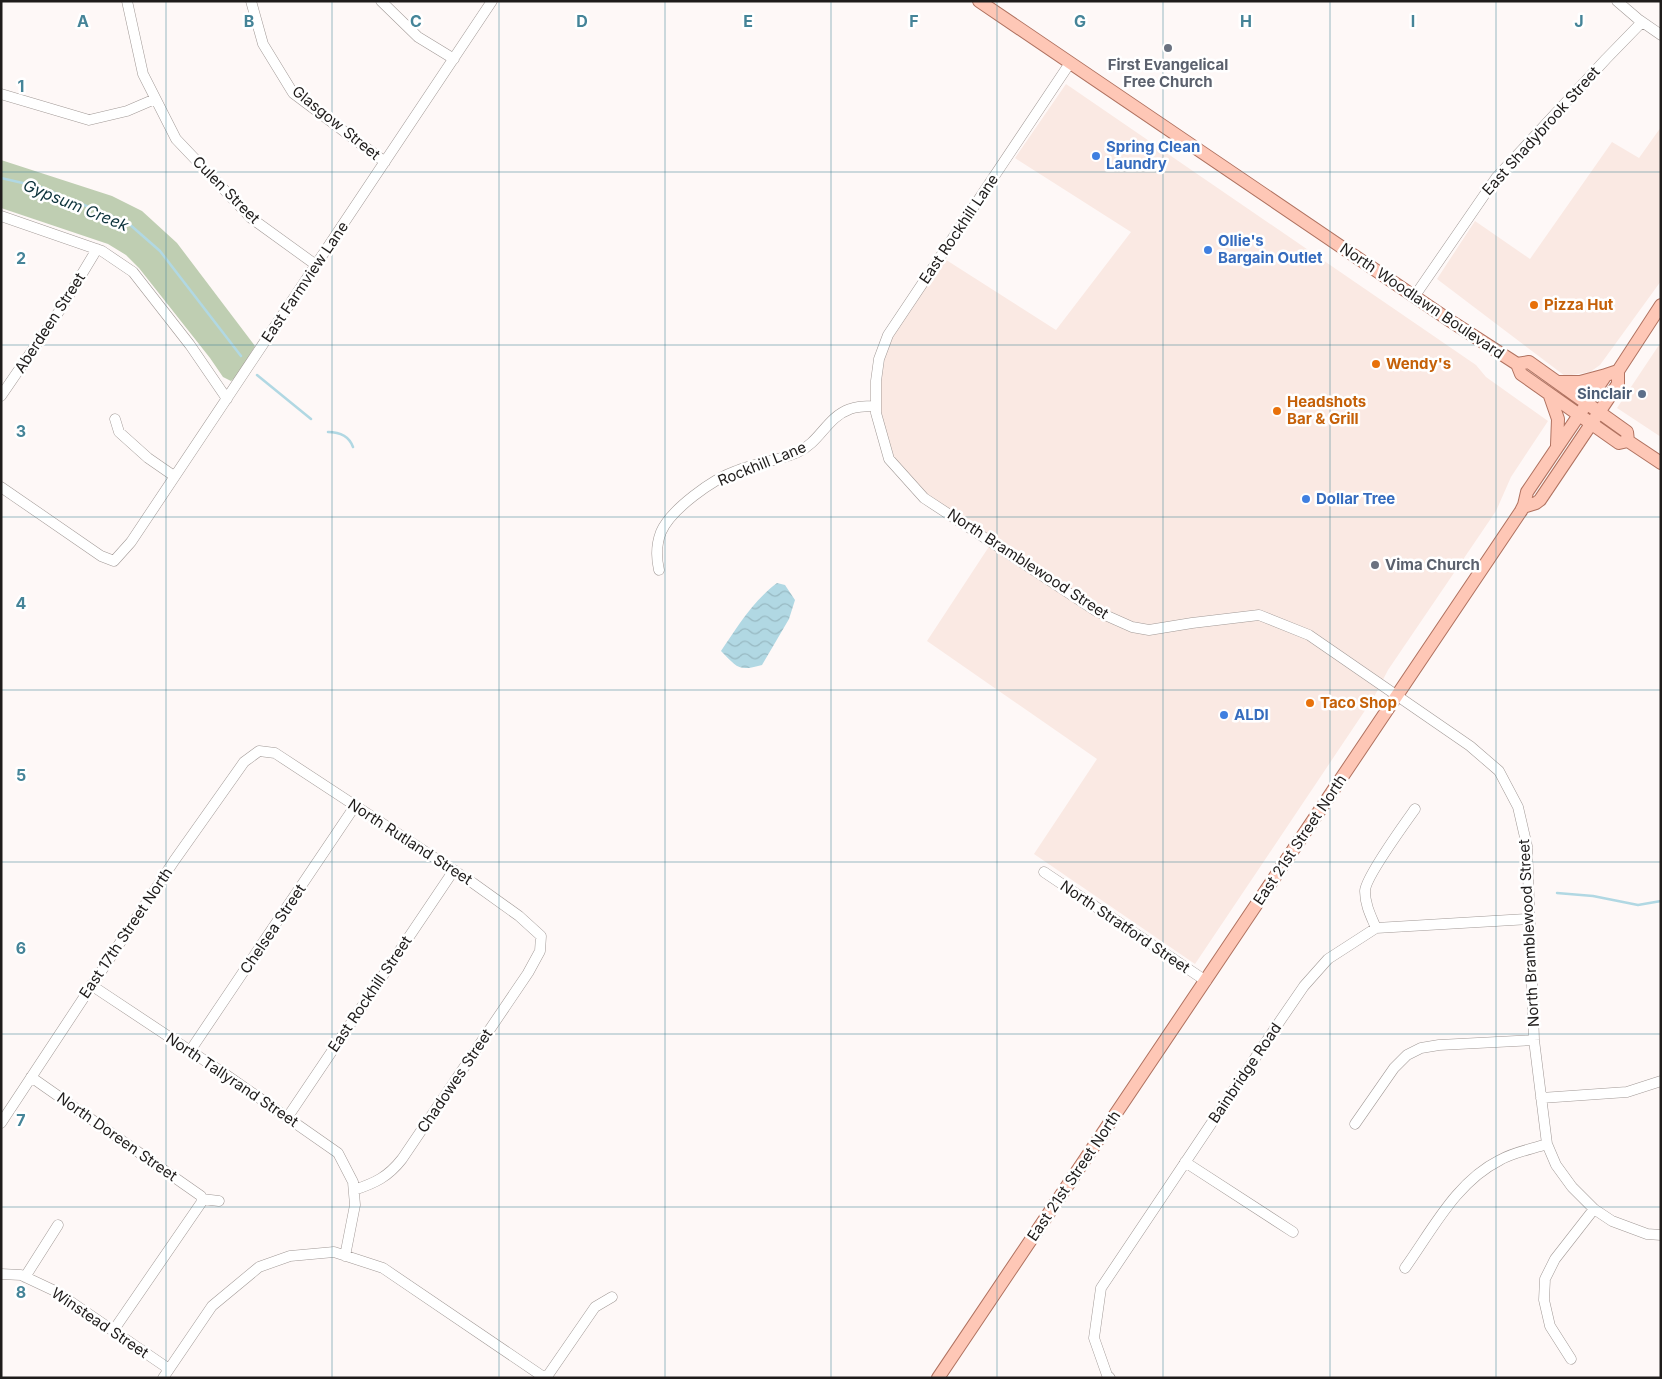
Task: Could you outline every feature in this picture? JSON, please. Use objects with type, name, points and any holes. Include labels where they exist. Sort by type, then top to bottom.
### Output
[{"type":"main road","name":"North Woodlawn Boulevard","points":[[979,1],[1414,297],[1517,364],[1521,374],[1619,443],[1628,441],[1661,463]]},
{"type":"main road","name":"East 21st Street North","points":[[938,1378],[1523,507],[1527,492],[1579,415],[1661,305]]},
{"type":"main road","name":"North Woodlawn Boulevard","points":[[1517,364],[1529,362],[1627,432],[1628,441]]},
{"type":"main road","points":[[1523,507],[1540,500],[1618,384],[1612,373],[1580,382],[1556,382]]},
{"type":"main road","points":[[1550,396],[1558,419],[1557,448]]},
{"type":"street","name":"Culen Street","points":[[128,1],[143,74],[176,139],[251,218],[316,265]]},
{"type":"street","name":"Glasgow Street","points":[[251,1],[263,44],[293,93],[385,162]]},
{"type":"street","points":[[381,1],[418,37],[454,59]]},
{"type":"street","name":"East Farmview Lane","points":[[1,487],[106,559],[114,561],[131,542],[492,1]]},
{"type":"street","points":[[1617,1],[1661,35]]},
{"type":"street","name":"East Shadybrook Street","points":[[1414,297],[1496,178],[1642,22]]},
{"type":"street","name":"East Rockhill Lane","points":[[876,406],[878,359],[888,335],[1070,63]]},
{"type":"street","points":[[1,94],[89,120],[127,111],[155,99]]},
{"type":"street","points":[[1,216],[102,251],[133,272],[190,345],[227,399]]},
{"type":"street","name":"Aberdeen Street","points":[[1,396],[62,307],[97,249]]},
{"type":"street","name":"Rockhill Lane","points":[[659,570],[657,547],[662,532],[668,522],[690,498],[734,472],[799,452],[812,443],[833,418],[842,412],[851,408],[876,406]]},
{"type":"street","name":"North Bramblewood Street","points":[[876,406],[876,413],[889,459],[924,498],[1096,611],[1132,627],[1149,630],[1259,615],[1309,635],[1396,697],[1470,746],[1499,771],[1518,807],[1527,846],[1528,919],[1534,1040],[1547,1144],[1556,1166],[1572,1187],[1594,1209],[1612,1221],[1647,1234],[1661,1235]]},
{"type":"street","points":[[115,419],[119,432],[148,458],[174,476]]},
{"type":"street","name":"North Rutland Street","points":[[259,751],[275,753],[454,870],[519,916],[541,936],[540,951]]},
{"type":"street","name":"East 17th Street North","points":[[1,1123],[174,861],[244,762],[259,751]]},
{"type":"street","name":"Chelsea Street","points":[[190,1051],[356,806]]},
{"type":"street","points":[[1376,928],[1367,907],[1365,889],[1388,848],[1415,809]]},
{"type":"street","name":"East Rockhill Street","points":[[287,1118],[454,870]]},
{"type":"street","name":"North Stratford Street","points":[[1044,872],[1206,981]]},
{"type":"street","name":"Bainbridge Road","points":[[1110,1378],[1107,1375],[1094,1338],[1102,1288],[1304,986],[1328,958],[1376,928],[1528,919]]},
{"type":"street","name":"Chadowes Street","points":[[354,1190],[375,1183],[393,1171],[528,973],[540,951]]},
{"type":"street","name":"North Tallyrand Street","points":[[91,985],[338,1153],[353,1182],[354,1190]]},
{"type":"street","points":[[1355,1124],[1394,1068],[1407,1055],[1421,1048],[1439,1045],[1534,1040]]},
{"type":"street","name":"North Doreen Street","points":[[31,1077],[201,1196],[202,1199]]},
{"type":"street","points":[[1542,1098],[1627,1092],[1661,1081]]},
{"type":"street","points":[[1405,1268],[1464,1185],[1502,1158],[1547,1144]]},
{"type":"street","points":[[1185,1162],[1293,1232]]},
{"type":"street","points":[[345,1256],[355,1205],[354,1190]]},
{"type":"street","points":[[113,1331],[202,1199],[219,1201]]},
{"type":"street","points":[[1571,1359],[1550,1326],[1544,1300],[1545,1279],[1556,1258],[1594,1209]]},
{"type":"street","points":[[25,1277],[58,1225]]},
{"type":"street","points":[[166,1373],[212,1306],[259,1267],[290,1256],[334,1252],[383,1268],[546,1378],[594,1307],[612,1297]]},
{"type":"street","name":"Winstead Street","points":[[1,1274],[21,1275],[55,1291],[113,1331],[166,1373]]},
{"type":"shaded area","points":[[1066,84],[1476,365],[1486,377],[1548,421],[1511,477],[1496,511],[1388,670],[1374,697],[1195,964],[1034,854],[1097,759],[927,641],[992,542],[924,498],[889,459],[876,406],[888,335],[940,256],[1056,330],[1131,232],[1015,158]]},
{"type":"shaded area","points":[[1661,127],[1661,281],[1600,365],[1590,372],[1565,376],[1437,279],[1475,221],[1530,259],[1612,142],[1639,158]]},
{"type":"shaded area","points":[[1661,342],[1661,437],[1617,408]]},
{"type":"green space","points":[[1,160],[112,196],[142,211],[177,243],[255,346],[237,376],[231,381],[223,377],[139,268],[126,255],[108,244],[1,208]]},
{"type":"water","points":[[777,583],[785,585],[795,600],[789,619],[762,665],[748,668],[739,667],[721,651],[753,606]]},
{"type":"waterway","name":"Gypsum Creek","points":[[1,178],[40,187],[128,223],[160,251],[241,356]]},
{"type":"waterway","name":"Gypsum Creek","points":[[257,375],[311,419]]},
{"type":"waterway","name":"Gypsum Creek","points":[[328,432],[344,435],[353,447]]},
{"type":"waterway","points":[[1557,893],[1593,896],[1638,905],[1661,901]]},
{"type":"place","name":"First Evangelical Free Church","points":[[1168,48]]},
{"type":"place","name":"Spring Clean Laundry","points":[[1096,156]]},
{"type":"place","name":"Ollie's Bargain Outlet","points":[[1208,250]]},
{"type":"place","name":"Pizza Hut","points":[[1534,305]]},
{"type":"place","name":"Wendy's","points":[[1376,364]]},
{"type":"place","name":"Sinclair","points":[[1642,394]]},
{"type":"place","name":"Headshots Bar & Grill","points":[[1277,411]]},
{"type":"place","name":"Dollar Tree","points":[[1306,499]]},
{"type":"place","name":"Vima Church","points":[[1375,565]]},
{"type":"place","name":"Taco Shop","points":[[1310,703]]},
{"type":"place","name":"ALDI","points":[[1224,715]]}]
